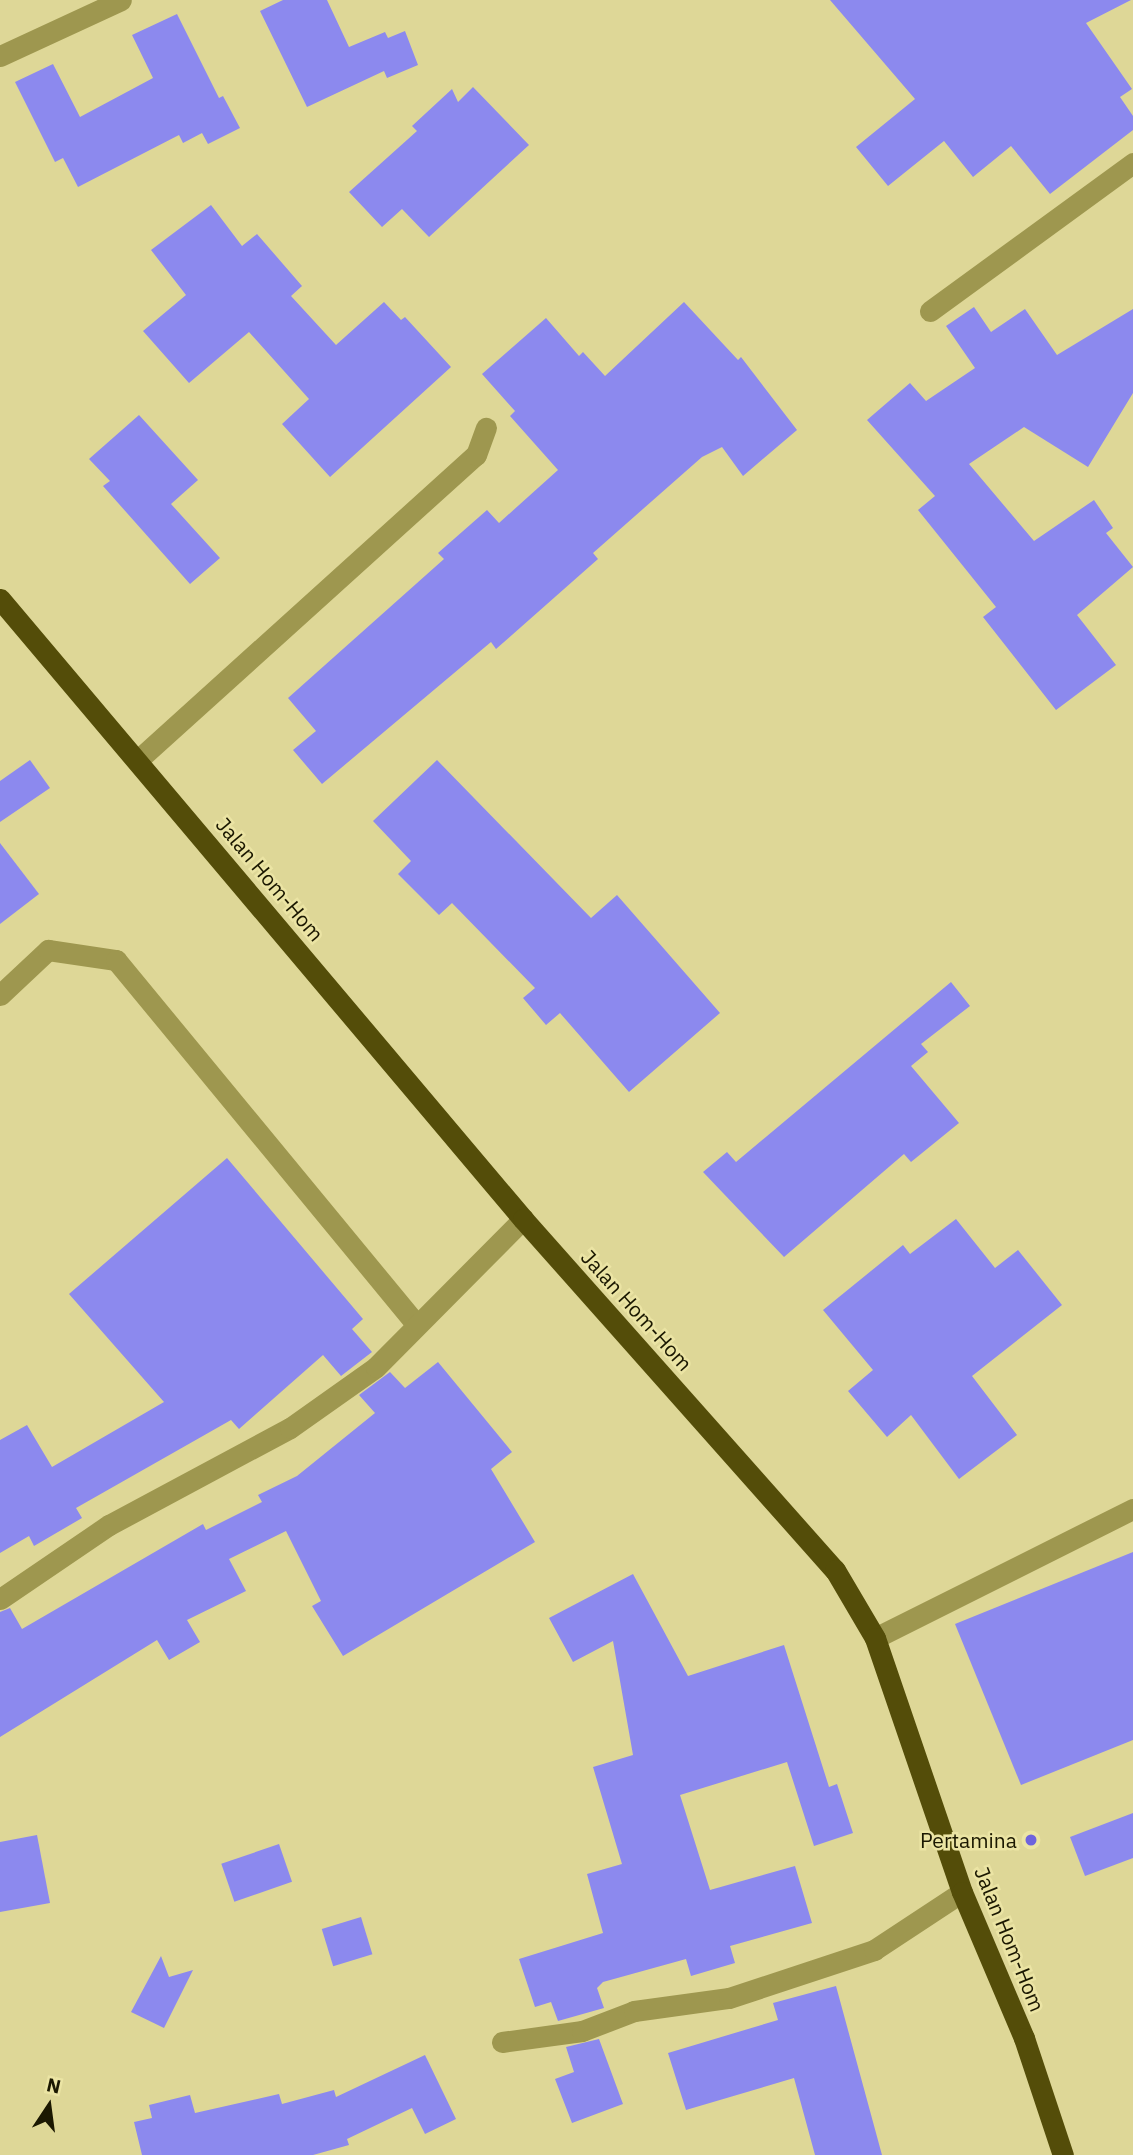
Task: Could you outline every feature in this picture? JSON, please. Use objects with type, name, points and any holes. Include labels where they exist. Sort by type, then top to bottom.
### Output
[{"type":"highway","name":"Jalan Hom-Hom","points":[[0,599],[139,759],[523,1219],[835,1570],[875,1638],[962,1892],[1024,2038],[1063,2155]]},
{"type":"street","points":[[0,56],[121,0]]},
{"type":"street","points":[[930,311],[1133,163]]},
{"type":"street","points":[[139,759],[476,455],[486,428]]},
{"type":"street","points":[[0,995],[48,950],[116,960],[417,1325]]},
{"type":"street","points":[[0,1599],[109,1525],[290,1428],[376,1367],[523,1219]]},
{"type":"street","points":[[875,1638],[1133,1509]]},
{"type":"street","points":[[502,2042],[582,2031],[635,2011],[729,1998],[874,1950],[962,1892]]},
{"type":"building","points":[[283,0],[327,0],[349,47],[385,32],[388,38],[405,31],[418,65],[387,78],[384,71],[307,107],[260,11]]},
{"type":"building","points":[[830,0],[1131,0],[1086,23],[1132,89],[1120,97],[1133,116],[1133,130],[1050,194],[1011,146],[973,177],[944,141],[888,186],[856,147],[915,99]]},
{"type":"building","points":[[177,14],[219,98],[223,96],[240,128],[208,144],[202,133],[183,143],[179,135],[78,187],[63,158],[55,162],[15,82],[53,64],[80,117],[153,78],[132,35]]},
{"type":"building","points":[[473,87],[529,145],[429,237],[402,209],[382,227],[349,192],[417,131],[412,126],[452,89],[458,102]]},
{"type":"building","points":[[211,205],[242,246],[257,234],[302,286],[291,296],[336,345],[384,302],[401,320],[405,317],[451,367],[330,477],[282,424],[309,399],[249,332],[189,383],[143,331],[186,295],[151,250]]},
{"type":"building","points":[[684,302],[738,360],[741,357],[797,430],[743,476],[722,447],[702,457],[593,553],[598,559],[496,649],[491,642],[322,784],[293,750],[316,731],[288,698],[444,559],[438,553],[487,510],[499,523],[558,470],[510,416],[515,411],[482,374],[546,318],[579,356],[583,352],[605,376]]},
{"type":"building","points":[[974,307],[991,332],[1025,309],[1057,355],[1133,309],[1133,393],[1088,467],[1024,427],[969,464],[1034,541],[1094,500],[1113,528],[1106,533],[1133,567],[1077,615],[1116,665],[1056,710],[983,617],[996,607],[918,510],[935,496],[867,420],[910,383],[926,401],[975,368],[946,326]]},
{"type":"building","points":[[139,415],[198,480],[171,504],[220,558],[190,584],[103,486],[110,481],[89,459]]},
{"type":"building","points":[[30,760],[50,788],[0,822],[0,781]]},
{"type":"building","points":[[437,760],[591,918],[617,895],[720,1013],[629,1092],[560,1013],[546,1025],[523,998],[535,988],[452,903],[439,915],[398,874],[411,861],[373,821]]},
{"type":"building","points":[[0,843],[39,894],[0,924]]},
{"type":"building","points":[[951,982],[970,1006],[921,1044],[928,1052],[911,1066],[959,1123],[911,1162],[904,1154],[784,1257],[703,1172],[727,1152],[736,1162]]},
{"type":"building","points":[[227,1158],[363,1319],[352,1329],[372,1352],[341,1376],[323,1355],[239,1429],[231,1420],[76,1508],[82,1518],[34,1546],[29,1536],[0,1553],[0,1440],[27,1425],[52,1467],[164,1402],[69,1294]]},
{"type":"building","points":[[956,1219],[995,1268],[1018,1250],[1062,1305],[972,1376],[1017,1435],[959,1479],[911,1415],[887,1437],[848,1391],[873,1370],[823,1310],[903,1245],[910,1254]]},
{"type":"building","points":[[438,1362],[512,1452],[491,1469],[535,1542],[343,1656],[312,1606],[321,1601],[286,1531],[229,1559],[246,1591],[187,1620],[200,1642],[169,1660],[157,1640],[0,1737],[0,1612],[10,1608],[22,1629],[203,1524],[206,1530],[262,1502],[258,1495],[297,1476],[375,1413],[359,1395],[390,1372],[405,1388]]},
{"type":"building","points":[[1133,1552],[1133,1740],[1021,1785],[955,1624]]},
{"type":"building","points":[[633,1574],[688,1676],[784,1645],[829,1787],[837,1784],[853,1833],[814,1846],[787,1762],[680,1795],[710,1890],[795,1866],[812,1923],[730,1946],[735,1963],[691,1976],[686,1959],[603,1982],[597,1988],[604,2008],[558,2021],[551,2002],[535,2007],[519,1959],[603,1933],[587,1874],[622,1864],[593,1767],[633,1755],[613,1641],[573,1662],[549,1618]]},
{"type":"building","points":[[1133,1813],[1133,1858],[1085,1876],[1070,1837]]},
{"type":"building","points":[[37,1835],[50,1903],[0,1912],[0,1842]]},
{"type":"building","points":[[279,1844],[292,1882],[234,1902],[221,1864]]},
{"type":"building","points":[[361,1917],[372,1954],[333,1966],[322,1929]]},
{"type":"building","points":[[161,1956],[169,1977],[193,1970],[164,2028],[131,2012]]},
{"type":"building","points":[[836,1986],[882,2155],[815,2155],[794,2078],[686,2110],[668,2053],[778,2020],[773,2003]]},
{"type":"building","points":[[599,2039],[623,2104],[572,2123],[555,2079],[574,2072],[566,2047]]},
{"type":"building","points":[[425,2055],[456,2119],[425,2134],[412,2108],[347,2139],[349,2145],[313,2155],[142,2155],[134,2122],[152,2118],[149,2105],[190,2095],[195,2113],[279,2094],[282,2104],[334,2090],[336,2097]]},
{"type":"place","name":"Pertamina","points":[[1031,1840]]}]
